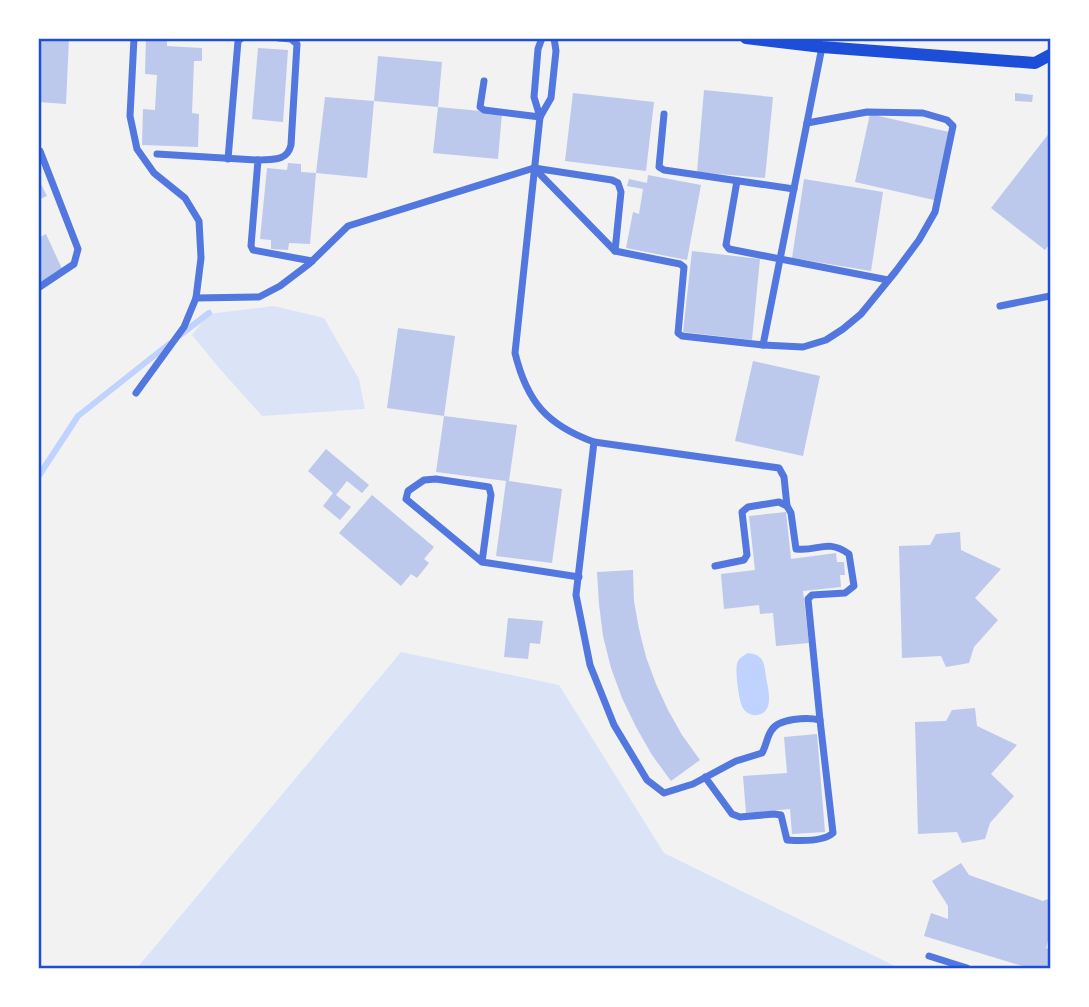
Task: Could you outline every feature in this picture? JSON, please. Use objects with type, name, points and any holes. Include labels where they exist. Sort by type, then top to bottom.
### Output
[{"type":"main road","points":[[746,38],[822,47],[1051,65]]},
{"type":"main road","points":[[1035,63],[1051,55]]},
{"type":"street","points":[[134,38],[130,116],[137,149],[154,173],[185,198],[200,221],[201,258],[195,298],[184,327],[136,393]]},
{"type":"street","points":[[228,159],[238,41],[242,38]]},
{"type":"street","points":[[157,154],[258,160],[283,158],[289,153],[297,44],[291,39],[279,38]]},
{"type":"street","points":[[540,117],[534,97],[538,50],[542,38]]},
{"type":"street","points":[[554,38],[556,51],[551,98],[540,117],[515,353],[529,393],[541,410],[557,424],[594,442],[779,468],[785,478],[787,506],[791,513],[796,549],[831,545],[849,554],[854,586],[845,593],[813,595],[808,599],[833,833],[828,837],[795,841],[787,839],[781,815],[740,817],[732,814],[705,777]]},
{"type":"street","points":[[763,345],[822,47]]},
{"type":"street","points":[[484,81],[480,107],[484,110],[540,117]]},
{"type":"street","points":[[534,168],[615,251],[684,267],[678,332],[682,336],[803,347],[826,340],[861,314],[919,240],[935,212],[953,126],[947,120],[923,113],[867,112],[807,123]]},
{"type":"street","points":[[664,114],[659,167],[664,170],[794,189]]},
{"type":"street","points":[[38,150],[78,249],[74,264],[38,288]]},
{"type":"street","points":[[258,160],[251,246],[253,250],[312,261]]},
{"type":"street","points":[[195,298],[259,297],[280,286],[312,261],[348,226],[534,168],[618,183],[621,192],[615,251]]},
{"type":"street","points":[[737,181],[726,245],[729,249],[888,280]]},
{"type":"street","points":[[1000,306],[1051,296]]},
{"type":"street","points":[[594,442],[576,595],[590,665],[614,725],[646,780],[664,793],[693,784],[736,761],[762,753],[771,730],[779,722],[811,718],[820,720]]},
{"type":"street","points":[[482,562],[492,495],[489,487],[436,479],[424,480],[408,491],[406,499],[482,562],[579,577]]},
{"type":"street","points":[[715,566],[744,560],[747,555],[742,512],[748,507],[779,502],[787,506]]},
{"type":"street","points":[[929,956],[967,968]]},
{"type":"shaded area","points":[[274,306],[324,318],[359,379],[365,409],[262,416],[192,335],[208,314]]},
{"type":"shaded area","points":[[401,652],[559,685],[664,853],[899,968],[137,968]]},
{"type":"water","points":[[748,653],[762,660],[768,687],[768,705],[763,713],[757,715],[747,712],[740,700],[738,662]]},
{"type":"building","points":[[38,38],[69,38],[66,104],[38,102]]},
{"type":"building","points":[[146,38],[167,39],[167,46],[202,48],[202,61],[194,61],[192,113],[199,114],[198,147],[142,145],[143,109],[155,110],[157,75],[145,74]]},
{"type":"building","points":[[258,48],[288,50],[283,122],[252,119]]},
{"type":"building","points":[[378,56],[442,62],[438,107],[374,101]]},
{"type":"building","points":[[704,90],[773,97],[765,178],[697,172]]},
{"type":"building","points":[[573,93],[654,102],[646,171],[565,161]]},
{"type":"building","points":[[1015,93],[1033,95],[1032,102],[1015,101]]},
{"type":"building","points":[[325,97],[374,101],[367,178],[316,173]]},
{"type":"building","points":[[438,107],[502,113],[498,159],[433,153]]},
{"type":"building","points":[[870,114],[949,132],[934,200],[855,182]]},
{"type":"building","points":[[1050,132],[1050,243],[1045,250],[991,208]]},
{"type":"building","points":[[288,163],[301,164],[301,172],[316,173],[310,244],[289,243],[288,250],[271,249],[271,240],[260,239],[267,168],[287,170]]},
{"type":"building","points":[[648,175],[701,185],[687,260],[626,248],[633,212],[639,214],[643,189],[627,186],[629,179],[647,183]]},
{"type":"building","points":[[38,178],[47,196],[38,200]]},
{"type":"building","points":[[804,179],[883,192],[871,271],[792,258]]},
{"type":"building","points":[[46,234],[63,271],[38,283],[38,238]]},
{"type":"building","points":[[692,251],[760,259],[752,340],[683,332]]},
{"type":"building","points":[[398,328],[455,336],[444,416],[387,408]]},
{"type":"building","points":[[753,361],[820,376],[803,456],[735,441]]},
{"type":"building","points":[[444,416],[517,425],[509,481],[562,489],[552,563],[496,556],[506,481],[436,472]]},
{"type":"building","points":[[326,449],[369,485],[362,493],[347,481],[336,495],[351,507],[340,520],[323,506],[333,493],[308,471]]},
{"type":"building","points":[[372,495],[434,547],[424,559],[429,563],[417,578],[411,574],[401,586],[339,533]]},
{"type":"building","points":[[786,512],[791,559],[836,553],[837,562],[844,562],[845,575],[840,575],[841,587],[803,591],[809,643],[776,646],[773,613],[760,614],[759,605],[724,609],[721,574],[755,570],[749,516]]},
{"type":"building","points":[[960,532],[961,550],[1001,569],[975,598],[998,620],[974,647],[969,663],[946,667],[941,656],[902,658],[899,546],[930,545],[936,534]]},
{"type":"building","points":[[633,570],[634,601],[646,657],[668,710],[700,760],[671,781],[652,755],[622,698],[603,636],[597,572]]},
{"type":"building","points":[[508,618],[543,621],[540,644],[530,643],[528,659],[504,657]]},
{"type":"building","points":[[975,708],[977,726],[1017,745],[991,774],[1014,796],[990,823],[985,839],[962,843],[957,832],[918,834],[915,722],[946,721],[952,710]]},
{"type":"building","points":[[817,734],[825,832],[792,834],[790,809],[746,813],[743,776],[787,773],[784,737]]},
{"type":"building","points":[[961,863],[969,875],[1043,901],[1050,898],[1050,933],[1046,948],[1050,950],[1050,968],[1029,968],[924,936],[931,913],[948,919],[948,906],[932,881]]},
{"type":"waterway","points":[[180,335],[209,313]]},
{"type":"waterway","points":[[38,477],[78,416],[169,344]]}]
